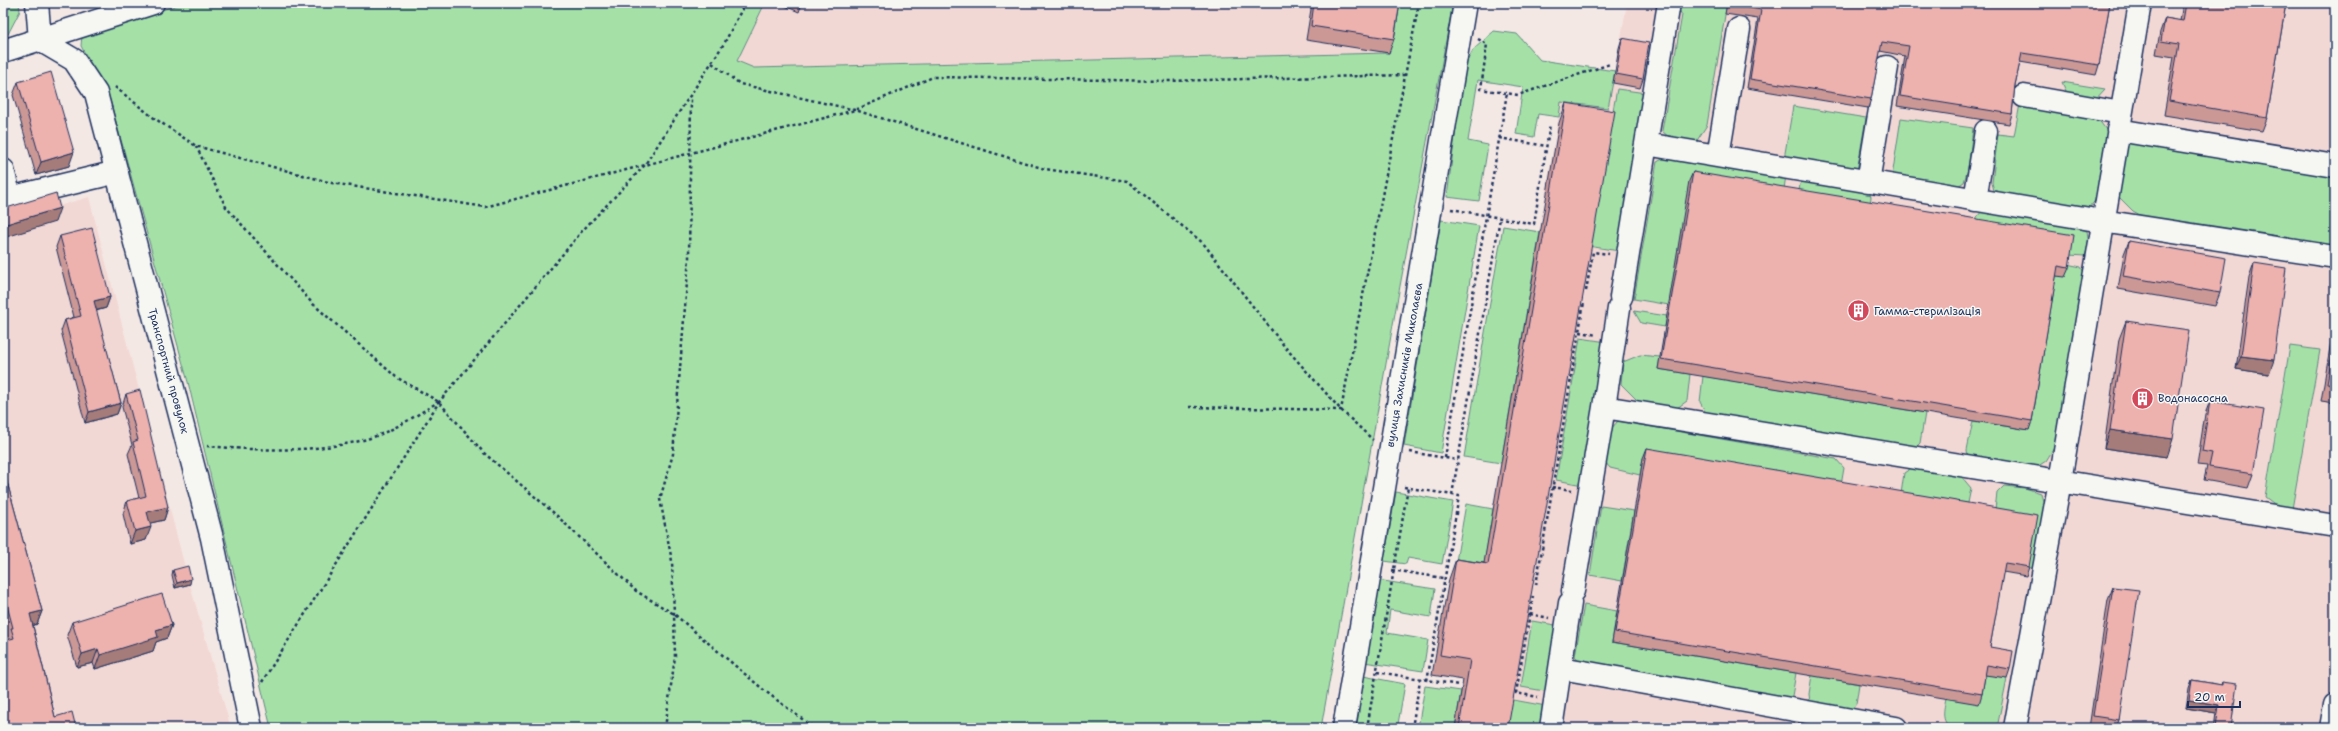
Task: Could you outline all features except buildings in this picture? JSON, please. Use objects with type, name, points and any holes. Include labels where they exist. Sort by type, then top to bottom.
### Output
[{"type":"street","points":[[37,3],[40,40]]},
{"type":"street","points":[[3,50],[40,40],[153,3]]},
{"type":"street","name":"вулиця Захисників Миколаєва","points":[[1344,728],[1465,3]]},
{"type":"street","points":[[1552,728],[1669,3]]},
{"type":"street","points":[[2015,728],[2060,481],[2102,222],[2140,3]]},
{"type":"street","points":[[1718,156],[1739,29]]},
{"type":"street","name":"Транспортний провулок","points":[[40,40],[74,60],[93,88],[117,172],[189,444],[212,538],[249,718]]},
{"type":"street","points":[[1868,182],[1887,67]]},
{"type":"street","points":[[2024,96],[2120,121],[2335,166]]},
{"type":"street","points":[[1975,200],[1986,131]]},
{"type":"street","points":[[1646,144],[2102,222],[2335,257]]},
{"type":"street","points":[[3,170],[10,198],[117,172]]},
{"type":"street","points":[[1604,407],[2335,526]]},
{"type":"street","points":[[1561,668],[1813,721],[1896,728]]},
{"type":"street","points":[[2331,728],[2335,705]]},
{"type":"path","points":[[249,718],[439,402],[583,230],[644,166],[712,63],[725,42],[745,3]]},
{"type":"path","points":[[1341,410],[1419,3]]},
{"type":"path","points":[[1460,30],[1487,44],[1481,89],[1518,95],[1610,64]]},
{"type":"path","points":[[712,63],[740,84],[855,110],[1045,169],[1127,181],[1203,244],[1285,347],[1341,410],[1389,452],[1458,460]]},
{"type":"path","points":[[110,84],[196,146],[332,183],[485,207],[855,110],[933,77],[1166,81],[1405,75]]},
{"type":"path","points":[[1445,458],[1507,93]]},
{"type":"path","points":[[665,728],[674,657],[674,614],[672,561],[660,500],[673,454],[689,258],[690,96]]},
{"type":"path","points":[[1430,206],[1534,224],[1550,124]]},
{"type":"path","points":[[1499,138],[1547,146]]},
{"type":"path","points":[[196,146],[226,207],[313,304],[396,377],[439,402],[484,453],[555,514],[636,591],[674,614],[765,691],[814,728]]},
{"type":"path","points":[[1452,495],[1500,218]]},
{"type":"path","points":[[1586,291],[1593,252]]},
{"type":"path","points":[[1536,585],[1584,302]]},
{"type":"path","points":[[189,444],[251,451],[340,445],[387,432],[439,402]]},
{"type":"path","points":[[1188,407],[1341,410]]},
{"type":"path","points":[[1384,483],[1459,496],[1448,566],[1443,578],[1427,681]]},
{"type":"path","points":[[1367,728],[1408,487]]},
{"type":"path","points":[[1370,567],[1443,578]]},
{"type":"path","points":[[1516,693],[1533,596]]},
{"type":"path","points":[[1353,668],[1420,680],[1459,685]]},
{"type":"path","points":[[1412,728],[1420,680]]},
{"type":"shaded area","points":[[765,3],[1397,3],[1389,53],[754,68],[737,61]]},
{"type":"shaded area","points":[[1627,3],[2335,3],[2335,728],[1455,728],[1463,680],[1432,675],[1449,579],[1480,584],[1561,102],[1615,71]]},
{"type":"shaded area","points":[[89,197],[186,571],[231,728],[15,728],[3,643],[6,642],[3,622],[3,222]]},
{"type":"green space","points":[[3,3],[19,3],[20,11],[8,34],[3,35]]},
{"type":"green space","points":[[184,3],[765,3],[737,61],[754,68],[1389,53],[1397,3],[1453,3],[1397,302],[1321,728],[271,728],[188,382],[110,100],[81,46],[82,35]]},
{"type":"green space","points":[[1675,3],[1727,3],[1707,125],[1696,142],[1671,139],[1662,131],[1682,15]]},
{"type":"green space","points":[[1494,31],[1517,34],[1540,60],[1615,71],[1608,108],[1561,102],[1559,117],[1538,114],[1534,137],[1516,134],[1523,87],[1478,80],[1468,141],[1488,145],[1479,201],[1447,197],[1464,67],[1473,50]]},
{"type":"green space","points":[[2062,82],[2105,89],[2093,102],[2069,98]]},
{"type":"green space","points":[[1617,89],[1646,93],[1619,251],[1588,246]]},
{"type":"green space","points":[[2020,104],[2095,115],[2110,135],[2101,193],[2086,212],[1995,194],[1992,183],[1998,134],[2014,136]]},
{"type":"green space","points":[[1793,106],[1866,118],[1857,171],[1784,159]]},
{"type":"green space","points":[[1901,118],[1973,128],[1968,169],[1964,182],[1955,188],[1892,177]]},
{"type":"green space","points":[[2135,140],[2335,173],[2335,249],[2149,220],[2133,211],[2117,195],[2124,145]]},
{"type":"green space","points":[[1668,156],[1786,175],[1783,196],[1669,305],[1634,299],[1657,162]]},
{"type":"green space","points":[[1806,179],[1869,190],[1871,197],[1869,211],[1798,199],[1800,184]]},
{"type":"green space","points":[[1983,210],[2074,226],[2087,231],[2089,243],[2085,256],[2069,255],[1975,228],[1977,217]]},
{"type":"green space","points":[[1441,220],[1479,226],[1441,453],[1404,446]]},
{"type":"green space","points":[[1503,226],[1540,232],[1501,463],[1464,457]]},
{"type":"green space","points":[[2067,264],[2081,267],[2085,274],[2054,448],[2046,461],[2035,468],[1968,457],[1967,450],[1973,421],[2029,430],[2055,276]]},
{"type":"green space","points":[[1634,311],[1667,316],[1665,327],[1641,323]]},
{"type":"green space","points":[[1580,338],[1607,342],[1583,485],[1556,480]]},
{"type":"green space","points":[[2290,346],[2320,350],[2292,509],[2277,506],[2265,497]]},
{"type":"green space","points":[[1640,355],[1660,357],[1658,369],[1690,374],[1687,401],[1677,408],[1638,401],[1621,384],[1623,362]]},
{"type":"green space","points":[[1703,376],[1925,413],[1920,443],[1915,448],[1706,413],[1700,402]]},
{"type":"green space","points":[[1618,421],[1836,459],[1844,468],[1840,491],[1643,458],[1640,475],[1610,468],[1605,462],[1610,430]]},
{"type":"green space","points":[[1913,467],[1961,476],[1971,488],[1966,513],[1900,501],[1904,473]]},
{"type":"green space","points":[[2004,486],[2025,488],[2041,493],[2044,507],[2035,569],[2027,567],[1994,517],[1997,493]]},
{"type":"green space","points":[[1396,492],[1453,502],[1442,564],[1408,558],[1406,564],[1384,561]]},
{"type":"green space","points":[[1466,504],[1493,509],[1483,572],[1455,567]]},
{"type":"green space","points":[[1601,506],[1634,511],[1622,581],[1590,575]]},
{"type":"green space","points":[[1377,580],[1435,589],[1431,617],[1390,610],[1387,633],[1428,640],[1423,671],[1364,662]]},
{"type":"green space","points":[[1584,605],[1617,611],[1612,642],[1796,673],[1792,696],[1784,699],[1581,663],[1575,656]]},
{"type":"green space","points":[[1532,621],[1561,626],[1550,692],[1521,687]]},
{"type":"green space","points":[[1984,674],[2007,678],[1997,728],[1952,728],[1944,719],[1946,698]]},
{"type":"green space","points":[[1812,675],[1859,684],[1856,704],[1851,710],[1810,702],[1809,694]]},
{"type":"green space","points":[[1363,676],[1405,684],[1398,724],[1406,725],[1406,728],[1354,728]]},
{"type":"green space","points":[[1425,686],[1461,691],[1455,728],[1418,728]]},
{"type":"green space","points":[[1508,699],[1546,706],[1543,728],[1503,728]]},
{"type":"place","name":"Гамма-стерилізація","points":[[1858,311]]},
{"type":"place","name":"Водонасосна","points":[[2143,398]]}]
